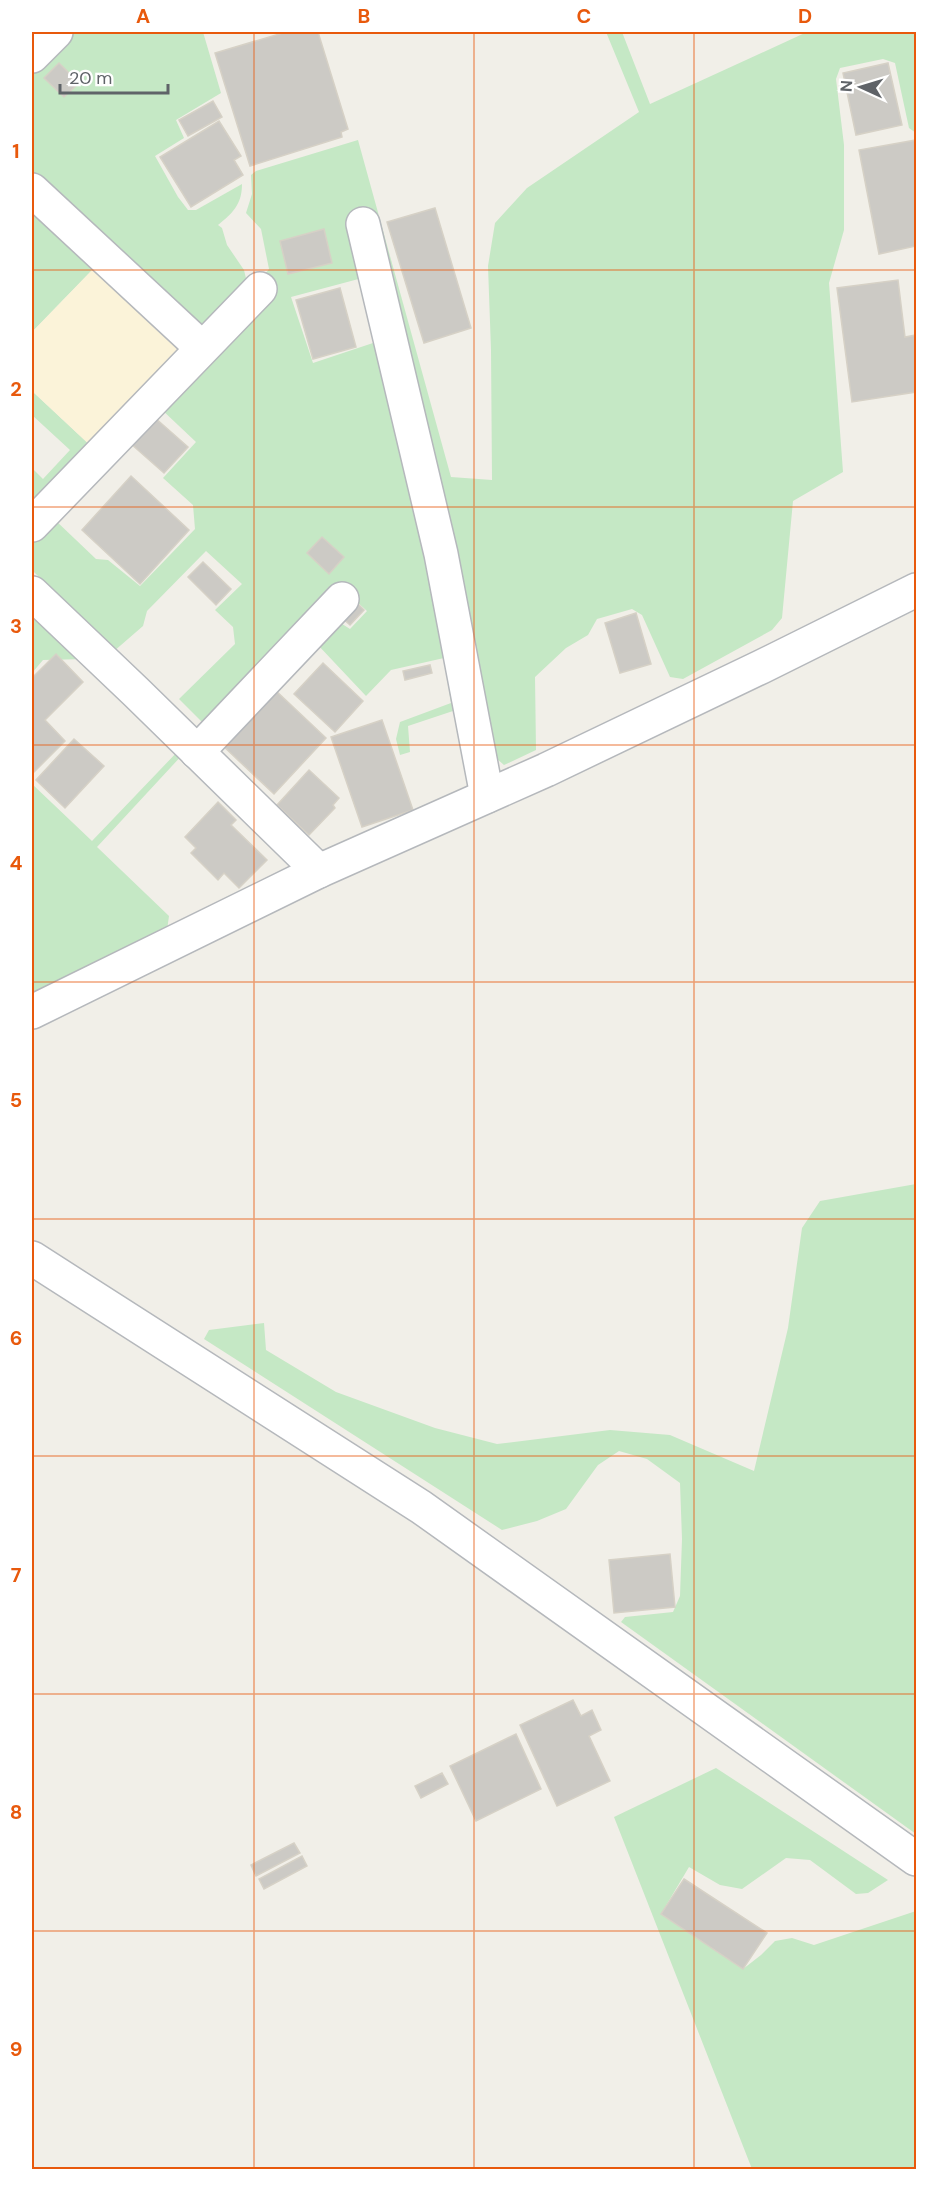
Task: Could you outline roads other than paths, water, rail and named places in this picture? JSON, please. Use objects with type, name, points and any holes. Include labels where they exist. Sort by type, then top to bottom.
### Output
[{"type":"street","points":[[32,56],[56,32]]},
{"type":"street","points":[[32,190],[201,347]]},
{"type":"street","points":[[363,224],[441,554],[487,796]]},
{"type":"street","points":[[32,525],[201,347],[260,289]]},
{"type":"street","points":[[32,1012],[319,871],[487,796],[761,667],[916,590]]},
{"type":"street","points":[[32,593],[319,871]]},
{"type":"street","points":[[196,752],[342,599]]},
{"type":"street","points":[[32,1258],[421,1507],[916,1859]]}]
